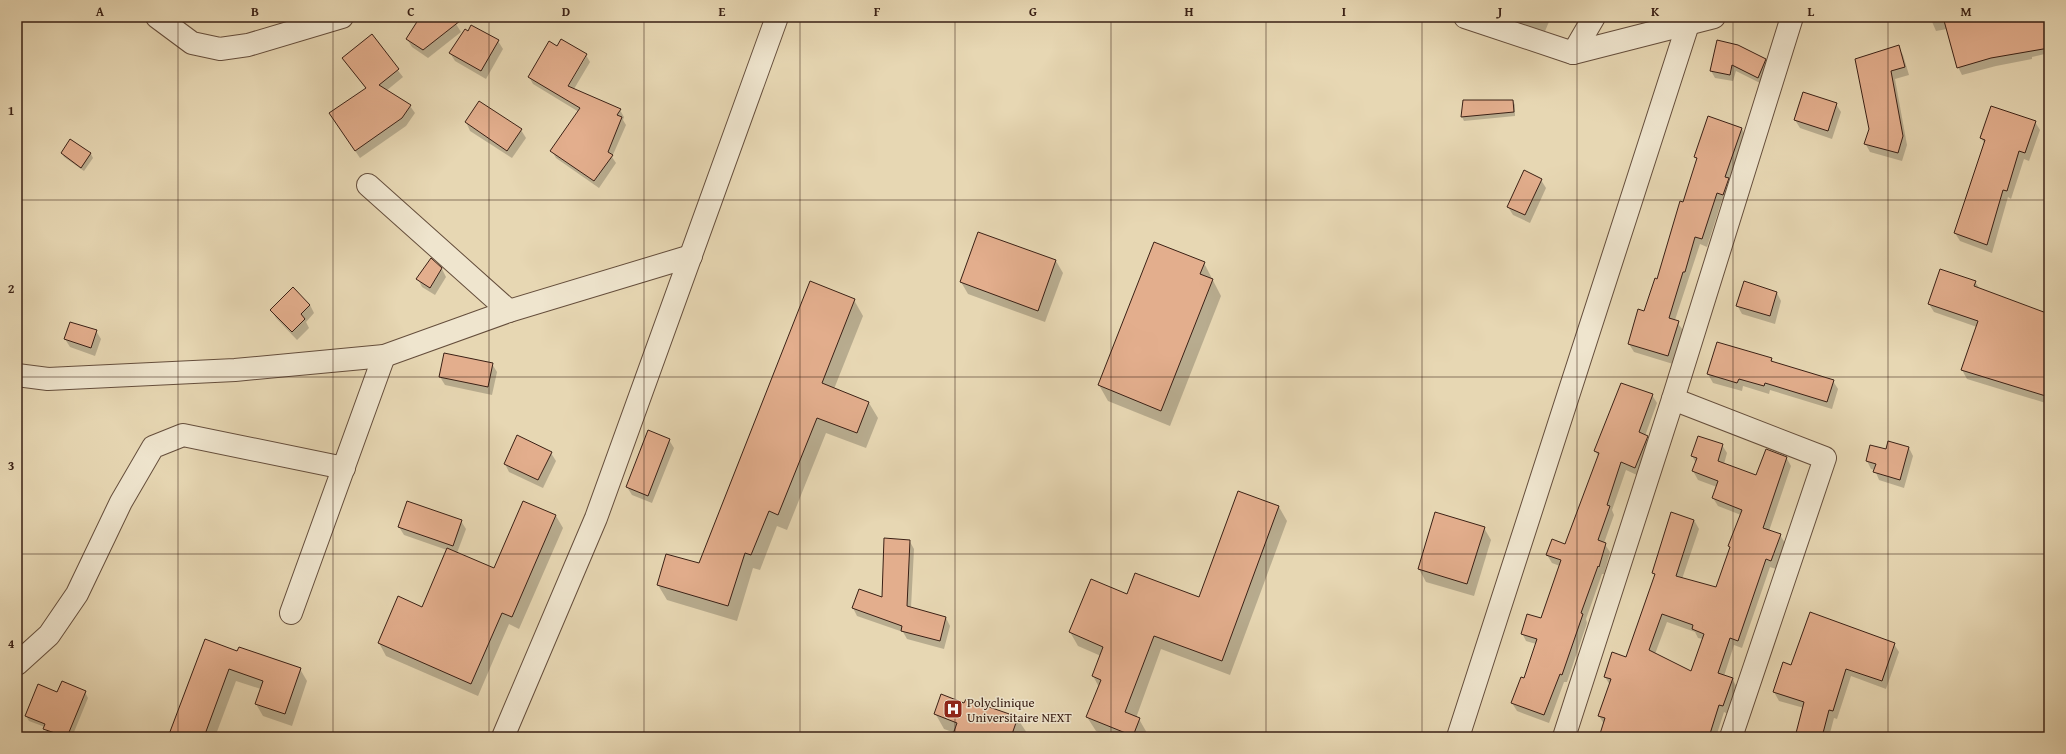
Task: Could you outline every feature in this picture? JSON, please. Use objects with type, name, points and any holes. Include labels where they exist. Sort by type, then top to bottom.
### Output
[{"type":"street","points":[[157,17],[192,43],[220,49],[248,45],[342,17]]},
{"type":"street","points":[[503,737],[596,518],[777,17]]},
{"type":"street","points":[[1465,17],[1573,53],[1714,17]]},
{"type":"street","points":[[1573,53],[1594,17]]},
{"type":"street","points":[[1564,737],[1673,399],[1792,17]]},
{"type":"street","points":[[1458,737],[1688,24]]},
{"type":"street","points":[[368,185],[509,311]]},
{"type":"street","points":[[17,375],[48,379],[227,370],[384,356],[509,311],[691,256]]},
{"type":"street","points":[[291,613],[384,356]]},
{"type":"street","points":[[1673,399],[1825,458],[1731,737]]},
{"type":"street","points":[[17,664],[49,636],[76,594],[121,502],[153,447],[183,435],[344,468]]},
{"type":"building","points":[[420,17],[465,17],[423,50],[406,39]]},
{"type":"building","points":[[1943,17],[2025,17],[2025,21],[2049,17],[2049,48],[1991,58],[1957,68]]},
{"type":"building","points":[[471,25],[499,40],[481,71],[449,53],[465,29],[468,31]]},
{"type":"building","points":[[372,34],[399,69],[379,85],[411,105],[402,118],[355,151],[329,113],[366,88],[342,58]]},
{"type":"building","points":[[561,39],[587,54],[568,86],[621,109],[617,115],[622,117],[608,152],[613,155],[594,181],[550,151],[580,108],[528,77],[549,41],[557,46]]},
{"type":"building","points":[[1717,40],[1738,45],[1766,59],[1758,78],[1732,65],[1730,75],[1710,71]]},
{"type":"building","points":[[1899,45],[1905,67],[1891,71],[1903,136],[1898,153],[1864,144],[1869,129],[1855,59]]},
{"type":"building","points":[[1803,92],[1837,103],[1828,131],[1794,120]]},
{"type":"building","points":[[1463,100],[1513,100],[1514,112],[1461,117]]},
{"type":"building","points":[[479,101],[522,129],[507,151],[465,122]]},
{"type":"building","points":[[1991,106],[2036,121],[2025,153],[2019,151],[2007,191],[2003,190],[1987,245],[1954,233],[1985,140],[1980,138]]},
{"type":"building","points":[[1708,116],[1742,128],[1725,177],[1729,178],[1723,195],[1717,193],[1702,239],[1695,237],[1685,272],[1683,272],[1669,318],[1679,321],[1668,356],[1628,344],[1638,309],[1644,311],[1655,278],[1657,279],[1680,201],[1683,202],[1697,158],[1694,157]]},
{"type":"building","points":[[70,139],[91,153],[81,168],[61,153]]},
{"type":"building","points":[[1524,170],[1542,179],[1525,215],[1507,207]]},
{"type":"building","points":[[978,232],[1056,260],[1038,311],[960,282]]},
{"type":"building","points":[[1154,242],[1205,262],[1200,274],[1213,279],[1161,411],[1098,385]]},
{"type":"building","points":[[431,258],[442,268],[430,288],[416,279]]},
{"type":"building","points":[[1940,269],[1976,281],[1974,286],[2049,314],[2049,397],[1961,370],[1978,321],[1928,304]]},
{"type":"building","points":[[810,281],[855,299],[822,383],[869,402],[857,433],[817,418],[778,515],[769,511],[751,555],[745,553],[728,606],[657,585],[666,554],[699,563]]},
{"type":"building","points":[[1744,281],[1777,292],[1770,316],[1736,306]]},
{"type":"building","points":[[293,287],[310,305],[301,314],[305,319],[292,332],[270,310]]},
{"type":"building","points":[[70,322],[97,330],[91,348],[64,339]]},
{"type":"building","points":[[1717,342],[1772,358],[1771,361],[1834,380],[1827,402],[1765,383],[1764,386],[1739,379],[1737,383],[1707,374]]},
{"type":"building","points":[[444,353],[493,363],[488,387],[439,377]]},
{"type":"building","points":[[1621,383],[1653,394],[1639,432],[1648,436],[1635,468],[1621,462],[1607,505],[1610,506],[1598,540],[1606,543],[1599,567],[1598,566],[1581,613],[1583,614],[1562,675],[1560,674],[1544,715],[1511,703],[1521,677],[1524,678],[1537,639],[1521,634],[1527,614],[1541,618],[1561,560],[1546,555],[1552,539],[1565,544],[1599,453],[1594,451]]},
{"type":"building","points":[[648,430],[670,439],[648,496],[626,487]]},
{"type":"building","points":[[517,435],[552,452],[538,480],[504,464]]},
{"type":"building","points":[[1698,436],[1723,444],[1718,461],[1756,475],[1766,449],[1787,457],[1763,528],[1781,534],[1771,561],[1766,559],[1738,641],[1730,638],[1718,673],[1733,678],[1723,706],[1719,705],[1709,737],[1599,737],[1605,718],[1598,716],[1611,679],[1604,677],[1612,652],[1626,657],[1655,574],[1652,573],[1671,512],[1694,520],[1676,576],[1716,587],[1730,547],[1728,546],[1742,510],[1712,498],[1718,481],[1692,471],[1697,458],[1691,456]],"holes":[[[1662,614],[1693,625],[1692,629],[1704,634],[1691,671],[1649,650]]]},
{"type":"building","points":[[1888,441],[1909,447],[1900,480],[1873,472],[1876,464],[1866,461],[1870,445],[1886,449]]},
{"type":"building","points":[[1238,491],[1279,506],[1222,661],[1154,636],[1125,712],[1140,718],[1133,736],[1086,717],[1101,680],[1092,676],[1103,647],[1069,632],[1091,579],[1127,594],[1135,573],[1199,597]]},
{"type":"building","points":[[407,501],[462,520],[453,546],[398,527]]},
{"type":"building","points":[[523,501],[556,515],[512,617],[502,613],[471,684],[378,643],[398,596],[422,607],[447,548],[494,568]]},
{"type":"building","points":[[1435,512],[1485,527],[1467,584],[1418,569]]},
{"type":"building","points":[[884,538],[910,540],[907,606],[946,617],[940,641],[901,631],[902,626],[852,608],[859,589],[882,597]]},
{"type":"building","points":[[1810,612],[1895,643],[1882,681],[1846,669],[1833,711],[1829,710],[1822,737],[1795,737],[1804,702],[1773,692],[1783,662],[1791,665]]},
{"type":"building","points":[[205,639],[237,651],[239,647],[301,668],[285,714],[255,704],[263,681],[229,669],[204,737],[168,737]]},
{"type":"building","points":[[62,681],[86,691],[67,737],[43,729],[45,724],[25,716],[38,684],[57,692]]},
{"type":"building","points":[[941,694],[964,703],[966,699],[1018,717],[1011,737],[952,737],[957,723],[934,714]]},
{"type":"place","name":"Polyclinique Universitaire NEXT","points":[[953,709]]}]
